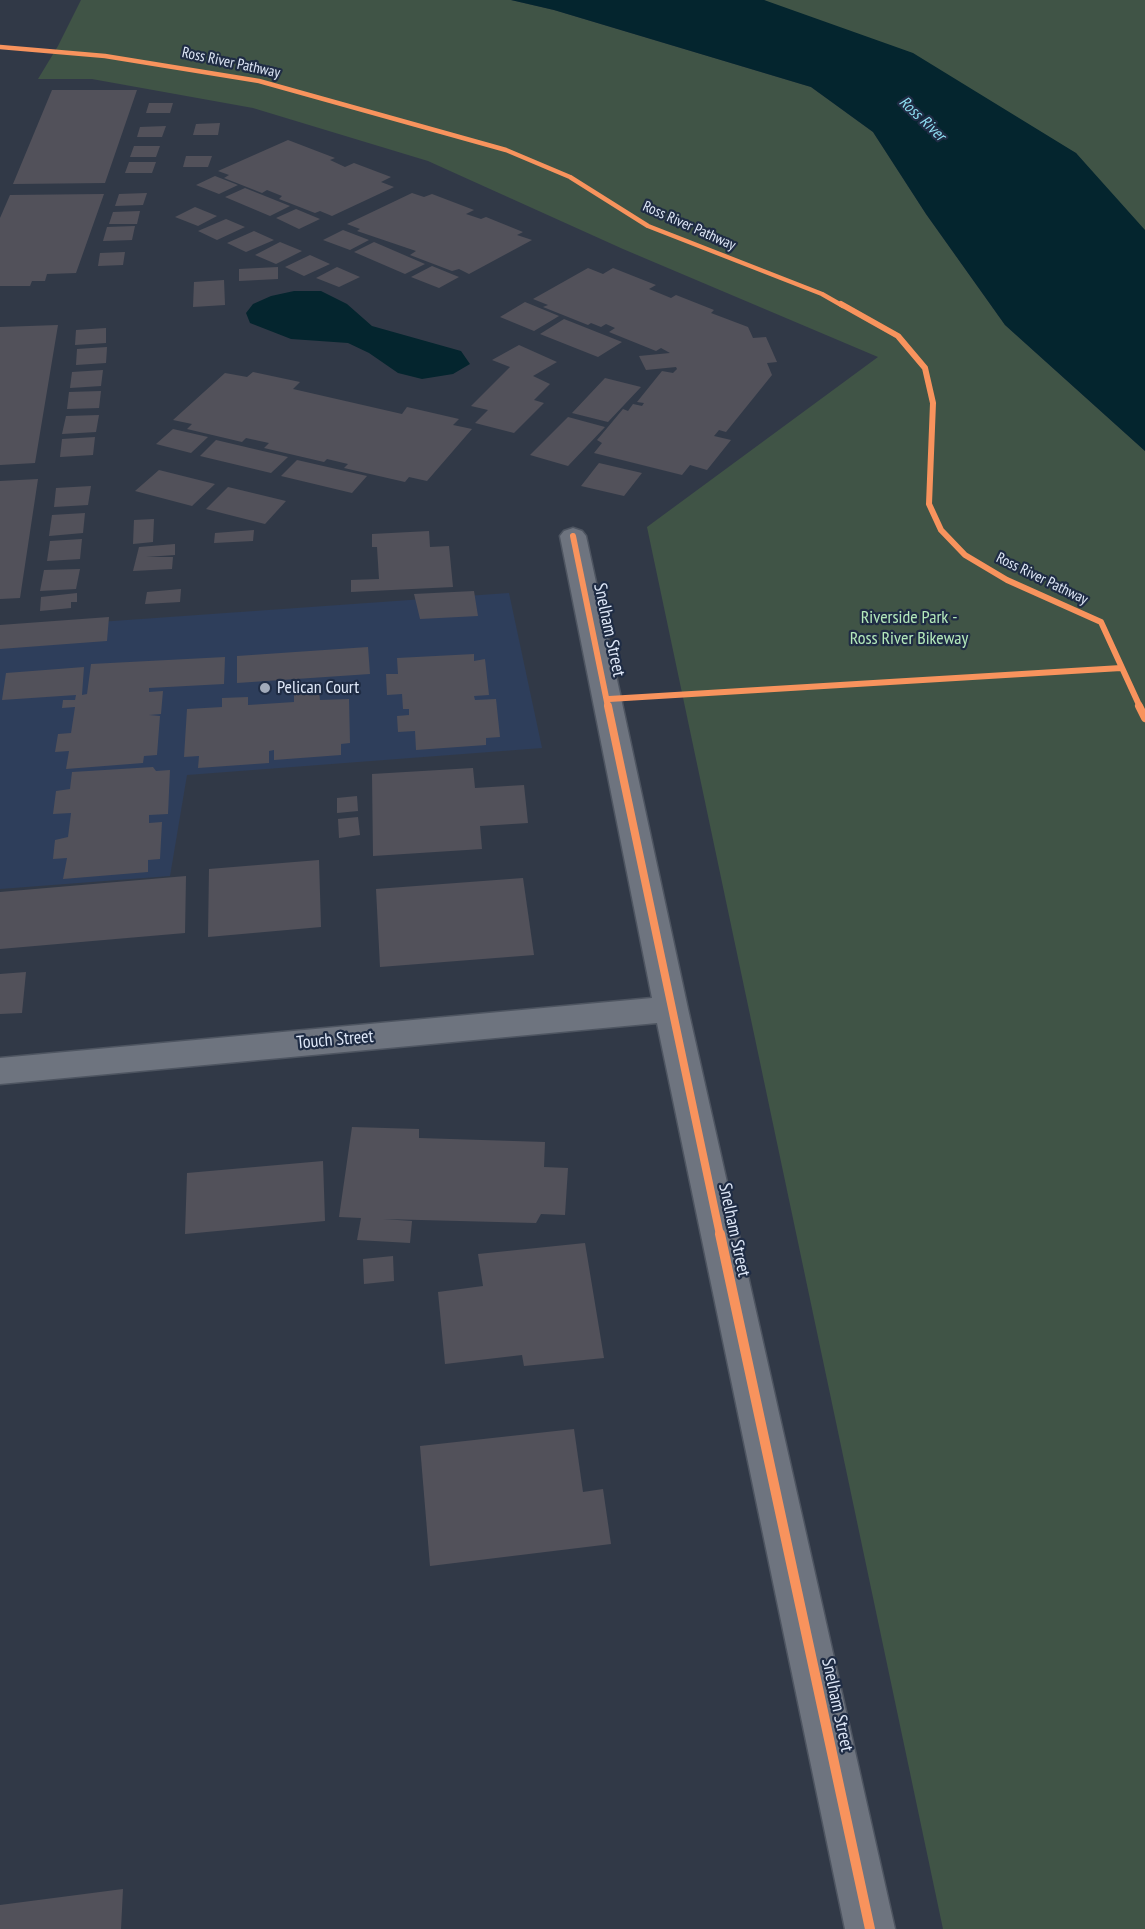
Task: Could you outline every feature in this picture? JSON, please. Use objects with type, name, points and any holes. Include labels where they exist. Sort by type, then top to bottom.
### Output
[{"type":"street","name":"Snelham Street","points":[[573,536],[609,699],[671,1009],[870,1929]]},
{"type":"street","name":"Touch Street","points":[[0,1071],[671,1009]]},
{"type":"shaded area","name":"Pelican Court","points":[[509,593],[542,748],[187,775],[170,876],[0,889],[0,629]]},
{"type":"green space","name":"Riverside Park - Ross River Bikeway","points":[[81,0],[511,0],[554,10],[811,87],[873,132],[926,214],[1005,325],[1145,451],[1145,1929],[943,1929],[647,527],[878,357],[623,249],[428,161],[253,108],[92,79],[38,79]]},
{"type":"green space","points":[[764,0],[1145,0],[1145,234],[1076,153]]},
{"type":"water","name":"Ross River","points":[[511,0],[764,0],[913,53],[1076,153],[1145,230],[1145,451],[1005,325],[926,214],[873,132],[811,87],[554,10]]},
{"type":"water","points":[[294,291],[321,291],[347,304],[372,326],[461,351],[470,364],[453,374],[422,379],[398,373],[369,353],[348,343],[291,339],[250,323],[246,313],[253,304],[271,296]]},
{"type":"building","points":[[52,90],[137,90],[105,183],[13,184]]},
{"type":"building","points":[[149,103],[173,103],[170,113],[146,113]]},
{"type":"building","points":[[220,123],[218,135],[193,135],[196,124]]},
{"type":"building","points":[[166,126],[162,137],[137,137],[140,127]]},
{"type":"building","points":[[288,140],[335,158],[330,160],[345,167],[354,163],[391,177],[381,182],[394,187],[332,216],[320,211],[315,213],[279,199],[282,196],[267,190],[262,193],[224,178],[229,175],[218,171]]},
{"type":"building","points":[[134,146],[160,146],[156,157],[130,157]]},
{"type":"building","points":[[186,156],[212,156],[208,167],[183,167]]},
{"type":"building","points":[[129,162],[156,162],[152,173],[125,173]]},
{"type":"building","points":[[215,176],[238,185],[219,194],[196,185]]},
{"type":"building","points":[[245,188],[290,206],[270,216],[225,197]]},
{"type":"building","points":[[147,193],[143,205],[115,206],[119,194]]},
{"type":"building","points":[[412,193],[424,197],[432,194],[474,210],[466,214],[481,219],[486,217],[523,232],[517,235],[532,240],[469,274],[459,269],[452,271],[410,255],[416,251],[357,231],[360,229],[347,224]]},
{"type":"building","points":[[104,194],[76,273],[47,274],[45,281],[32,281],[30,286],[0,286],[0,218],[10,195]]},
{"type":"building","points":[[195,207],[217,216],[198,226],[175,217]]},
{"type":"building","points":[[296,209],[320,219],[299,229],[276,218]]},
{"type":"building","points":[[140,211],[137,224],[109,224],[113,212]]},
{"type":"building","points":[[226,219],[245,227],[217,240],[198,231]]},
{"type":"building","points":[[135,226],[132,240],[103,241],[107,227]]},
{"type":"building","points":[[343,230],[369,240],[350,250],[323,240]]},
{"type":"building","points":[[254,231],[274,240],[246,252],[227,243]]},
{"type":"building","points":[[280,242],[302,251],[276,264],[255,255]]},
{"type":"building","points":[[374,242],[425,264],[405,274],[354,252]]},
{"type":"building","points":[[125,252],[123,265],[98,266],[100,253]]},
{"type":"building","points":[[310,255],[330,264],[304,276],[285,267]]},
{"type":"building","points":[[432,266],[459,277],[439,288],[411,277]]},
{"type":"building","points":[[278,267],[278,279],[239,281],[239,269]]},
{"type":"building","points":[[337,267],[360,277],[339,287],[316,278]]},
{"type":"building","points":[[588,268],[603,274],[613,268],[656,285],[649,289],[671,298],[676,295],[714,310],[711,313],[748,327],[753,338],[766,337],[777,362],[767,363],[772,375],[726,432],[719,430],[714,436],[731,440],[707,470],[690,465],[682,475],[594,453],[602,443],[597,440],[623,409],[628,411],[633,404],[642,406],[644,403],[637,402],[662,371],[673,373],[677,369],[676,367],[646,370],[639,356],[670,353],[661,348],[656,351],[609,332],[615,328],[606,324],[601,327],[591,323],[588,325],[543,307],[548,305],[533,299]]},
{"type":"building","points":[[224,280],[225,305],[193,307],[194,282]]},
{"type":"building","points":[[525,302],[559,316],[534,331],[500,317]]},
{"type":"building","points":[[564,319],[622,342],[598,357],[540,334]]},
{"type":"building","points":[[58,325],[35,463],[0,465],[0,327]]},
{"type":"building","points":[[106,328],[106,343],[75,345],[76,330]]},
{"type":"building","points":[[519,345],[557,362],[533,376],[550,384],[534,400],[544,403],[514,433],[475,423],[488,410],[471,406],[510,367],[492,360]]},
{"type":"building","points":[[107,347],[106,363],[76,365],[77,349]]},
{"type":"building","points":[[103,370],[101,386],[70,388],[72,372]]},
{"type":"building","points":[[253,372],[300,382],[293,389],[402,414],[407,407],[459,419],[453,425],[472,429],[427,481],[409,477],[405,482],[344,468],[348,464],[327,459],[324,462],[264,448],[269,443],[246,438],[242,442],[187,429],[192,424],[173,420],[225,373],[247,377]]},
{"type":"building","points":[[605,378],[641,387],[608,422],[572,413]]},
{"type":"building","points":[[101,391],[99,408],[67,409],[69,392]]},
{"type":"building","points":[[99,415],[96,432],[62,434],[66,416]]},
{"type":"building","points":[[568,417],[605,427],[568,466],[530,455]]},
{"type":"building","points":[[173,429],[208,437],[191,453],[156,444]]},
{"type":"building","points":[[95,437],[93,455],[60,457],[62,439]]},
{"type":"building","points":[[216,440],[288,457],[271,473],[200,456]]},
{"type":"building","points":[[297,460],[367,476],[352,493],[281,476]]},
{"type":"building","points":[[599,463],[642,473],[624,496],[581,486]]},
{"type":"building","points":[[159,470],[215,484],[192,506],[135,491]]},
{"type":"building","points":[[38,479],[20,598],[0,599],[0,481]]},
{"type":"building","points":[[91,486],[88,505],[54,507],[56,488]]},
{"type":"building","points":[[228,487],[286,501],[265,524],[206,509]]},
{"type":"building","points":[[85,513],[83,533],[49,536],[52,515]]},
{"type":"building","points":[[154,519],[153,542],[133,544],[134,520]]},
{"type":"building","points":[[254,530],[253,541],[214,543],[215,533]]},
{"type":"building","points":[[429,531],[430,547],[449,546],[453,587],[351,592],[351,580],[379,579],[377,547],[372,547],[372,534]]},
{"type":"building","points":[[82,539],[80,559],[47,561],[50,541]]},
{"type":"building","points":[[175,544],[175,555],[146,557],[173,557],[172,569],[133,571],[139,547]]},
{"type":"building","points":[[80,569],[76,589],[40,591],[44,570]]},
{"type":"building","points":[[181,589],[180,602],[145,604],[147,592]]},
{"type":"building","points":[[474,591],[478,616],[420,619],[414,594]]},
{"type":"building","points":[[77,593],[77,602],[71,602],[71,608],[40,611],[41,597]]},
{"type":"building","points":[[109,617],[107,641],[0,649],[0,625]]},
{"type":"building","points":[[368,647],[370,674],[237,683],[237,656]]},
{"type":"building","points":[[474,654],[474,661],[485,659],[489,695],[474,696],[475,700],[496,699],[500,737],[486,738],[486,745],[416,750],[415,731],[398,732],[397,716],[409,715],[409,709],[403,709],[402,694],[387,695],[386,674],[398,674],[397,658]]},
{"type":"building","points":[[225,657],[224,684],[149,688],[149,692],[163,691],[161,714],[149,715],[160,716],[157,755],[144,756],[143,763],[66,769],[69,751],[55,752],[58,734],[71,733],[75,707],[62,708],[63,700],[75,700],[76,695],[2,700],[6,673],[84,667],[82,695],[87,694],[91,664]]},
{"type":"building","points":[[319,691],[320,700],[349,699],[350,743],[341,744],[341,755],[274,760],[274,750],[269,751],[269,763],[198,768],[199,756],[184,757],[187,709],[222,707],[222,698],[248,697],[248,705],[294,702],[294,693]]},
{"type":"building","points":[[153,767],[156,771],[170,770],[168,814],[149,815],[149,823],[162,822],[160,859],[148,860],[148,872],[63,879],[67,858],[53,859],[55,840],[68,837],[71,813],[53,814],[56,791],[70,789],[72,772]]},
{"type":"building","points":[[473,768],[475,788],[524,785],[528,823],[480,826],[482,849],[373,856],[372,774]]},
{"type":"building","points":[[357,796],[358,811],[337,813],[337,798]]},
{"type":"building","points":[[358,817],[360,835],[339,838],[338,819]]},
{"type":"building","points":[[319,860],[321,927],[208,937],[209,869]]},
{"type":"building","points":[[186,876],[185,933],[0,949],[0,892]]},
{"type":"building","points":[[523,878],[534,955],[380,967],[376,889]]},
{"type":"building","points":[[26,972],[22,1013],[0,1014],[0,974]]},
{"type":"building","points":[[352,1127],[419,1129],[419,1138],[545,1142],[544,1167],[568,1168],[565,1215],[541,1214],[536,1223],[383,1219],[412,1221],[410,1243],[357,1240],[361,1218],[339,1217]]},
{"type":"building","points":[[323,1161],[325,1221],[185,1234],[187,1173]]},
{"type":"building","points":[[585,1243],[604,1358],[524,1366],[522,1355],[445,1364],[438,1292],[483,1286],[478,1254]]},
{"type":"building","points":[[393,1256],[394,1281],[364,1284],[363,1259]]},
{"type":"building","points":[[574,1429],[583,1492],[603,1489],[611,1544],[430,1566],[420,1446]]},
{"type":"building","points":[[123,1889],[121,1929],[0,1929],[0,1905]]},
{"type":"cycle path","name":"Ross River Pathway","points":[[0,47],[105,56],[259,81],[506,150],[570,177],[648,226],[822,294],[898,336],[925,368],[933,403],[929,504],[941,530],[965,555],[1007,580],[1101,622],[1145,718]]},
{"type":"cycle path","points":[[573,536],[671,1009],[870,1929]]},
{"type":"cycle path","points":[[609,699],[1121,668]]},
{"type":"place","name":"Pelican Court","points":[[265,688]]}]
